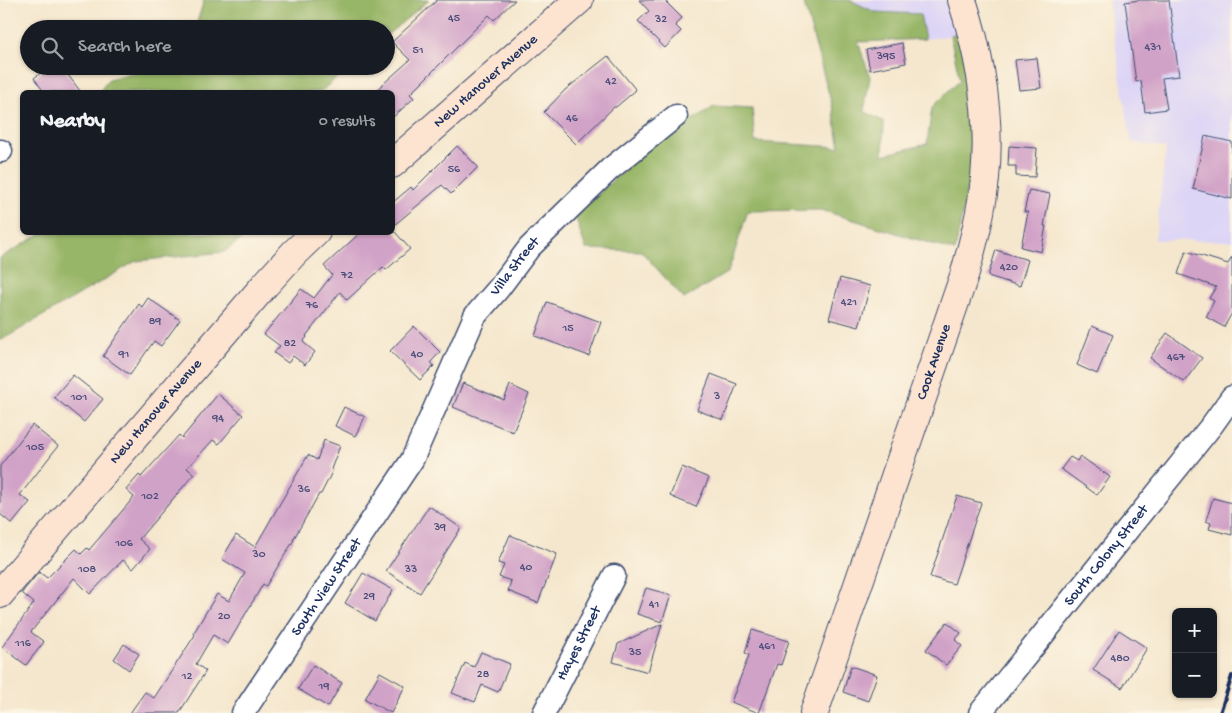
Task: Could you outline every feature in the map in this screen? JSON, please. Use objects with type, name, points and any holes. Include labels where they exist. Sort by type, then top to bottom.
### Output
[{"type":"main road","name":"New Hanover Avenue","points":[[395,161],[579,0]]},
{"type":"main road","name":"Cook Avenue","points":[[814,713],[964,276],[977,227],[985,178],[987,125],[982,77],[962,0]]},
{"type":"main road","name":"New Hanover Avenue","points":[[0,594],[264,286],[313,235]]},
{"type":"street","name":"Villa Street","points":[[412,460],[475,316],[482,306],[499,288],[529,248],[610,168],[676,116]]},
{"type":"street","name":"South Colony Street","points":[[980,713],[1212,425],[1232,397]]},
{"type":"street","name":"South View Street","points":[[243,713],[412,460]]},
{"type":"street","name":"Hayes Street","points":[[544,713],[614,576]]},
{"type":"shaded area","points":[[850,0],[955,0],[968,33],[925,39],[920,14],[875,12]]},
{"type":"shaded area","points":[[1108,0],[1232,0],[1232,241],[1155,240],[1166,148],[1131,142]]},
{"type":"green space","points":[[204,0],[429,0],[395,28],[395,20],[198,20]]},
{"type":"green space","points":[[803,0],[850,0],[875,12],[920,14],[925,39],[858,42],[870,77],[864,111],[884,122],[883,155],[927,144],[932,107],[960,81],[950,35],[961,34],[971,115],[971,169],[955,251],[821,210],[748,211],[728,272],[684,299],[641,251],[586,249],[575,216],[645,150],[714,106],[752,108],[755,142],[840,147],[832,105]]},
{"type":"green space","points":[[124,75],[340,75],[322,90],[101,90],[109,79]]},
{"type":"green space","points":[[39,235],[247,235],[224,252],[136,261],[0,341],[0,258]]},
{"type":"building","points":[[437,0],[515,0],[494,20],[489,15],[410,94],[414,98],[395,115],[395,90],[376,90],[410,60],[395,45],[395,39]]},
{"type":"building","points":[[639,0],[664,0],[682,18],[675,25],[681,31],[665,48],[638,21],[649,11]]},
{"type":"building","points":[[1169,0],[1179,76],[1162,78],[1167,109],[1145,112],[1141,81],[1136,82],[1125,2]]},
{"type":"building","points":[[902,43],[906,63],[870,70],[866,50]]},
{"type":"building","points":[[608,56],[636,90],[614,107],[576,144],[544,112],[565,90]]},
{"type":"building","points":[[1037,58],[1041,88],[1019,90],[1015,60]]},
{"type":"building","points":[[38,75],[68,75],[79,90],[43,90],[34,78]]},
{"type":"building","points":[[1205,136],[1232,142],[1232,199],[1193,189]]},
{"type":"building","points":[[457,146],[478,167],[451,194],[442,185],[395,224],[395,200],[411,187],[413,190]]},
{"type":"building","points":[[1009,146],[1037,148],[1035,177],[1016,176],[1016,166],[1008,166]]},
{"type":"building","points":[[1029,190],[1050,194],[1041,252],[1021,247],[1028,212],[1024,212]]},
{"type":"building","points":[[395,232],[410,249],[386,270],[383,267],[347,300],[340,292],[303,342],[315,352],[305,365],[293,356],[288,363],[274,353],[280,346],[264,334],[301,289],[314,298],[332,275],[324,266],[358,235],[395,235]]},
{"type":"building","points":[[996,250],[1028,260],[1020,286],[988,276]]},
{"type":"building","points":[[1186,251],[1228,264],[1232,257],[1232,313],[1224,327],[1206,317],[1214,301],[1209,298],[1216,287],[1178,274]]},
{"type":"building","points":[[840,278],[870,286],[859,327],[829,319]]},
{"type":"building","points":[[148,298],[180,320],[161,346],[154,341],[130,375],[103,356],[139,304],[142,307]]},
{"type":"building","points":[[547,302],[601,322],[589,356],[535,336]]},
{"type":"building","points":[[414,326],[440,352],[431,362],[434,366],[420,380],[390,351]]},
{"type":"building","points":[[1092,326],[1113,335],[1097,374],[1077,365]]},
{"type":"building","points":[[1167,333],[1202,358],[1184,382],[1150,358]]},
{"type":"building","points":[[711,374],[737,384],[723,420],[697,410]]},
{"type":"building","points":[[73,375],[103,399],[84,422],[54,397]]},
{"type":"building","points":[[463,383],[504,400],[510,385],[529,394],[513,432],[453,407]]},
{"type":"building","points":[[218,394],[243,415],[219,444],[213,440],[187,468],[194,474],[139,539],[150,549],[133,569],[123,560],[90,594],[74,578],[31,632],[44,642],[26,665],[2,647],[34,603],[22,593],[39,572],[47,578],[76,549],[81,554],[87,548],[89,550],[134,497],[126,490],[139,475],[141,477],[179,435],[182,438]]},
{"type":"building","points":[[344,407],[365,417],[355,436],[335,426]]},
{"type":"building","points":[[32,425],[58,446],[20,495],[30,502],[12,524],[0,514],[0,466]]},
{"type":"building","points":[[324,440],[340,446],[331,469],[333,470],[321,494],[319,494],[266,586],[263,584],[228,644],[213,635],[196,664],[206,671],[179,713],[130,713],[145,692],[154,698],[195,635],[193,634],[217,594],[229,601],[245,573],[222,559],[236,535],[255,547],[308,455],[317,460]]},
{"type":"building","points":[[1080,456],[1110,477],[1097,495],[1061,469],[1070,457],[1077,461]]},
{"type":"building","points":[[682,467],[709,478],[696,507],[670,496]]},
{"type":"building","points":[[957,496],[981,503],[954,584],[930,577]]},
{"type":"building","points":[[1213,498],[1232,503],[1232,535],[1209,529],[1211,523],[1206,521]]},
{"type":"building","points":[[429,506],[461,528],[420,593],[386,571]]},
{"type":"building","points":[[510,535],[557,554],[538,603],[508,591],[511,581],[499,577],[504,565],[498,563]]},
{"type":"building","points":[[363,573],[393,590],[375,621],[345,603]]},
{"type":"building","points":[[646,588],[671,595],[662,622],[637,614]]},
{"type":"building","points":[[947,622],[961,633],[955,640],[962,646],[946,665],[926,650]]},
{"type":"building","points":[[662,624],[648,672],[613,662],[618,644]]},
{"type":"building","points":[[752,630],[789,641],[781,665],[777,664],[759,713],[731,702],[749,655],[745,653]]},
{"type":"building","points":[[1119,630],[1147,648],[1122,688],[1093,670]]},
{"type":"building","points":[[124,644],[139,654],[129,670],[114,659]]},
{"type":"building","points":[[481,652],[510,664],[498,692],[482,685],[475,702],[452,693],[465,663],[474,667]]},
{"type":"building","points":[[313,665],[342,683],[328,707],[298,689]]},
{"type":"building","points":[[851,666],[877,675],[868,701],[843,692]]},
{"type":"building","points":[[380,672],[405,686],[391,713],[365,699]]},
{"type":"railway","points":[[1220,713],[1232,676]]}]
